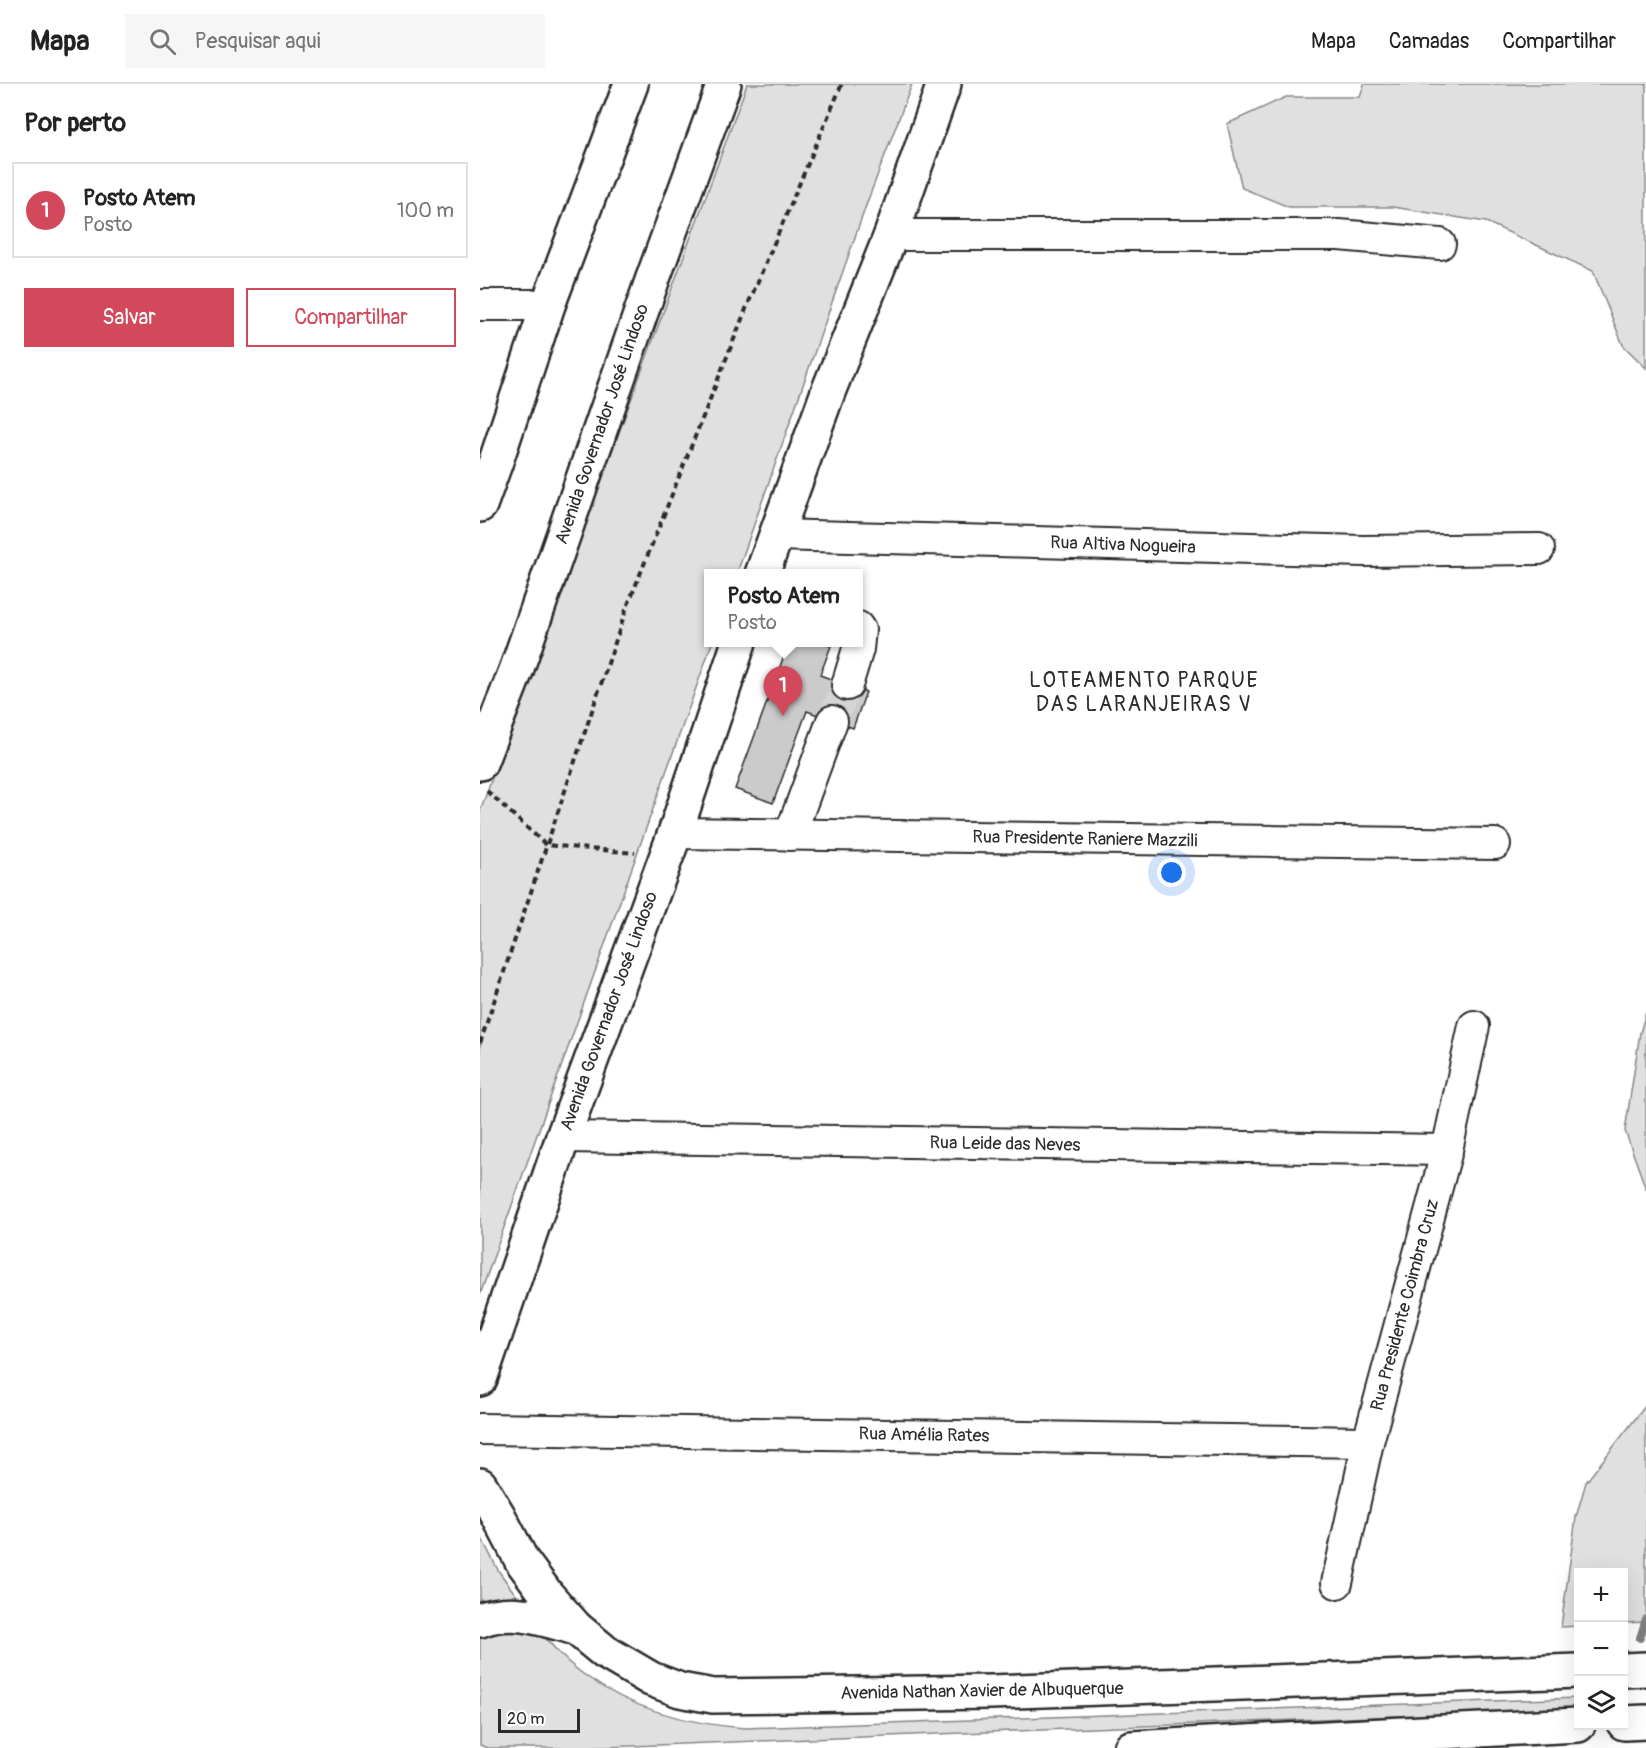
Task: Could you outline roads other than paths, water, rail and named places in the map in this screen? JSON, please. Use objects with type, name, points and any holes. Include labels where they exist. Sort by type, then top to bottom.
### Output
[{"type":"main road","points":[[480,505],[548,305],[631,84]]},
{"type":"main road","name":"Avenida Governador José Lindoso","points":[[480,763],[517,668],[652,281],[724,84]]},
{"type":"main road","points":[[763,569],[828,392],[891,235],[944,84]]},
{"type":"main road","name":"Avenida Governador José Lindoso","points":[[480,1379],[563,1137],[671,844],[737,647]]},
{"type":"main road","name":"Avenida Nathan Xavier de Albuquerque","points":[[480,1485],[522,1561],[547,1595],[576,1628],[605,1652],[651,1679],[680,1690],[713,1696],[991,1692],[1574,1671]]},
{"type":"main road","points":[[480,1620],[495,1614],[528,1615],[576,1628]]},
{"type":"main road","points":[[1628,1670],[1646,1669]]},
{"type":"main road","points":[[1628,1723],[1646,1722]]},
{"type":"main road","points":[[1131,1748],[1574,1725]]},
{"type":"street","points":[[891,235],[1338,235],[1440,244]]},
{"type":"street","points":[[480,305],[548,305]]},
{"type":"street","name":"Rua Altiva Nogueira","points":[[775,535],[1363,551],[1539,549]]},
{"type":"street","points":[[847,685],[858,647]]},
{"type":"street","points":[[789,835],[832,720]]},
{"type":"street","name":"Rua Presidente Raniere Mazzili","points":[[671,844],[789,835],[1495,844]]},
{"type":"street","name":"Rua Presidente Coimbra Cruz","points":[[1337,1583],[1368,1442],[1447,1150],[1474,1026]]},
{"type":"street","name":"Rua Leide das Neves","points":[[563,1137],[1447,1150]]},
{"type":"street","name":"Rua Amélia Rates","points":[[480,1429],[1368,1442]]},
{"type":"waterway","points":[[1640,1638],[1646,1619]]},
{"type":"tunnel","points":[[832,721],[847,685]]},
{"type":"place","name":"Posto Atem","points":[[783,716]]},
{"type":"district","name":"LOTEAMENTO PARQUE DAS LARANJEIRAS V","points":[[1144,692]]}]
